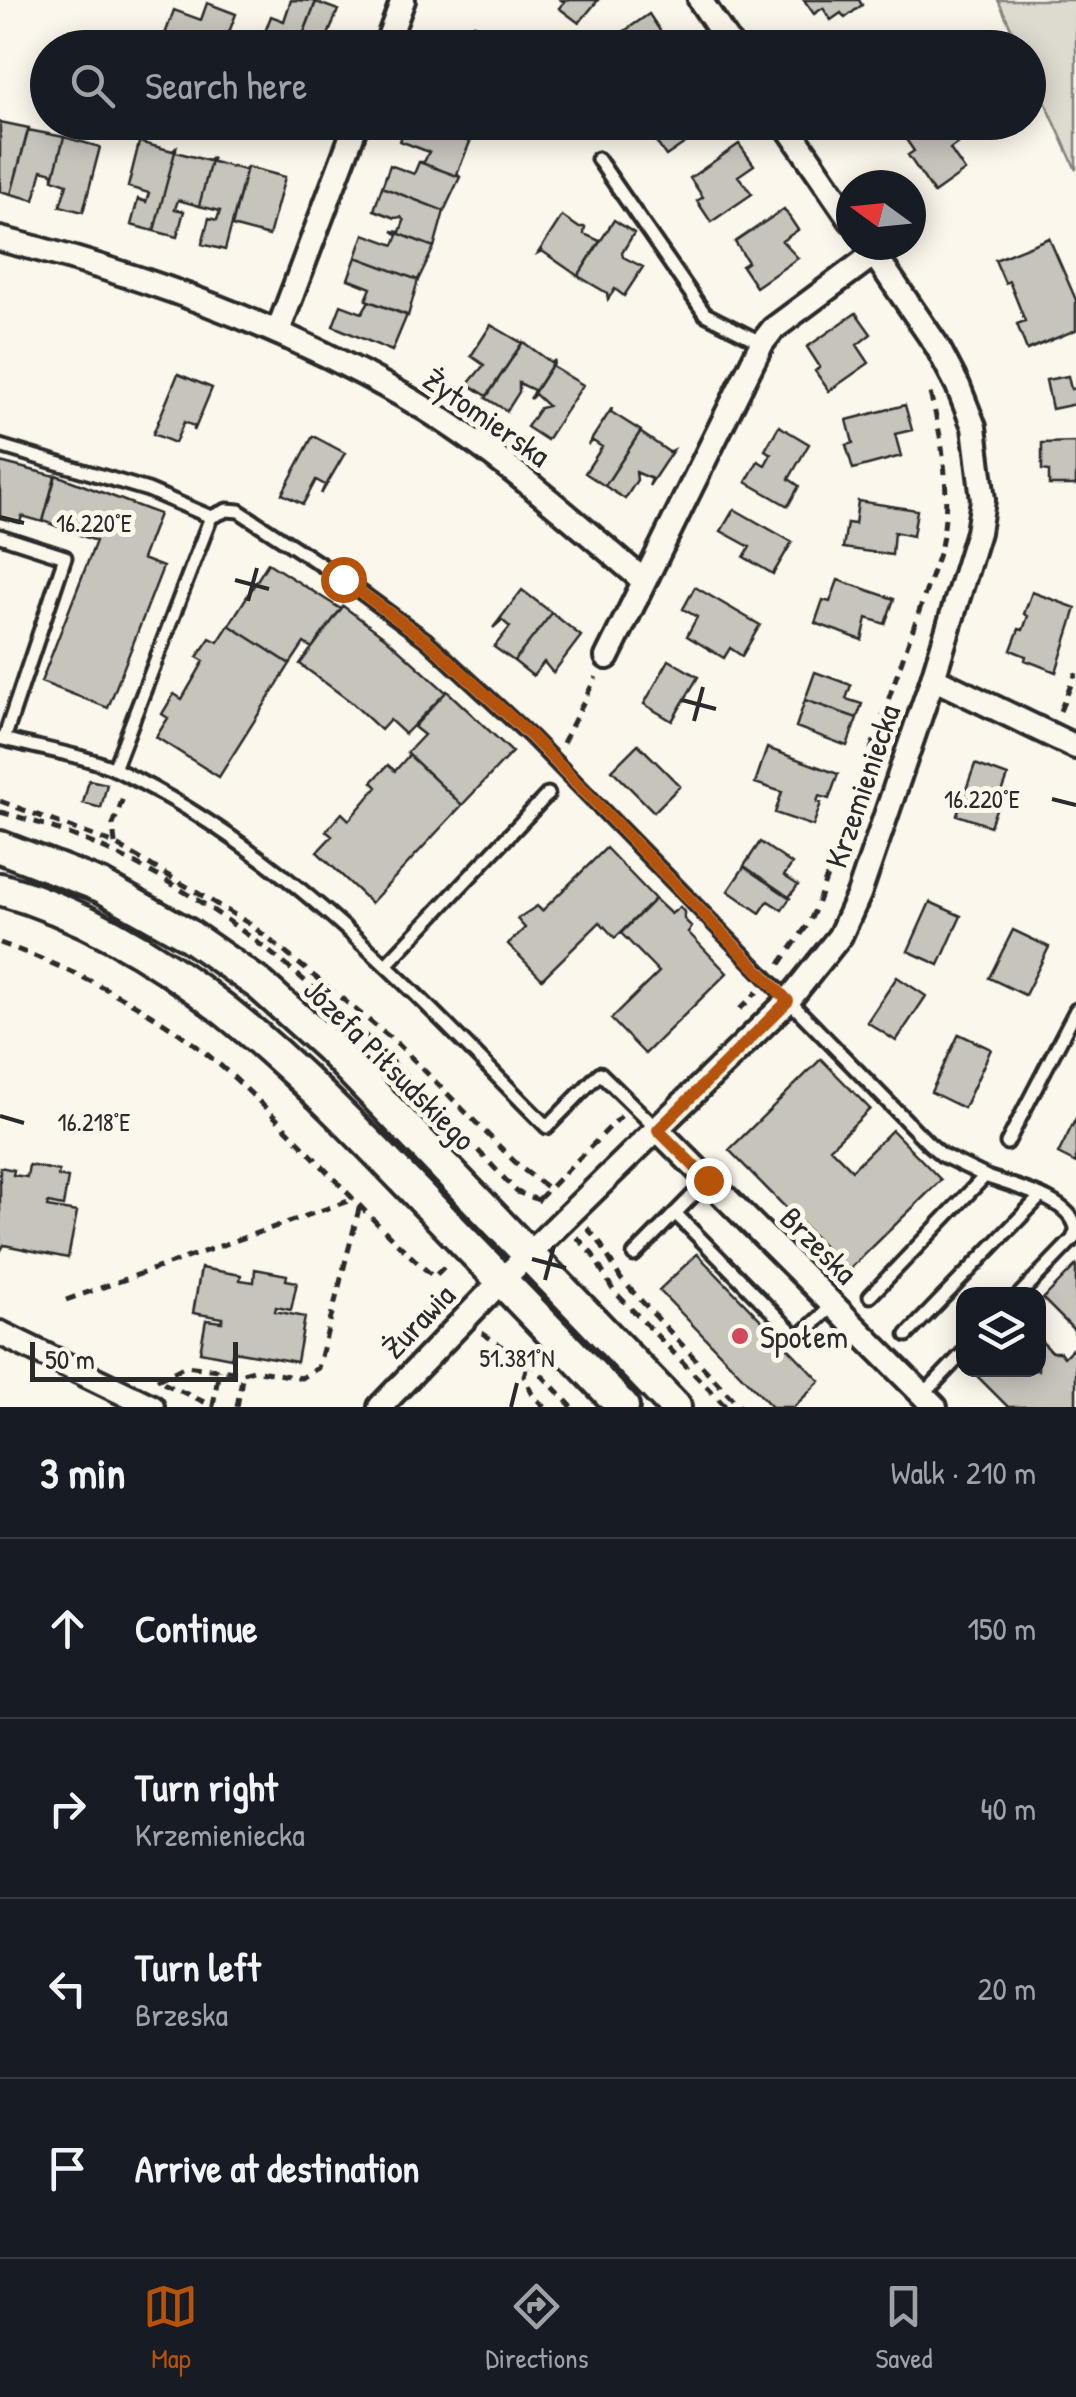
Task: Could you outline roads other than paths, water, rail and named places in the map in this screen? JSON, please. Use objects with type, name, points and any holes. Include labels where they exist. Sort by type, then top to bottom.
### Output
[{"type":"street","points":[[393,30],[404,0]]},
{"type":"street","points":[[700,0],[720,30]]},
{"type":"street","points":[[278,331],[350,140]]},
{"type":"street","points":[[796,140],[836,198]]},
{"type":"street","name":"Żytomierska","points":[[0,239],[159,285],[278,331],[405,397],[520,477],[642,580]]},
{"type":"street","points":[[607,656],[762,343],[773,329],[859,260]]},
{"type":"street","name":"Krzemieniecka","points":[[529,1255],[788,1001],[840,936],[860,894],[978,532],[983,478],[974,426],[958,386],[937,346],[878,260]]},
{"type":"street","points":[[933,678],[1076,747]]},
{"type":"street","name":"Józefa Piłsudskiego","points":[[0,847],[101,886],[188,934],[260,985],[329,1048],[674,1407]]},
{"type":"street","points":[[0,889],[82,921],[171,970],[236,1017],[300,1074],[623,1407]]},
{"type":"street","name":"Brzeska","points":[[658,1130],[929,1401]]},
{"type":"street","name":"Żurawia","points":[[380,1407],[529,1255]]},
{"type":"street","points":[[0,1333],[152,1407]]},
{"type":"lane","points":[[598,159],[705,314],[762,343]]},
{"type":"lane","points":[[0,446],[148,490],[212,517]]},
{"type":"lane","points":[[114,769],[212,517],[227,510],[238,511],[343,579],[426,640],[554,760],[942,1155],[1069,1212],[1076,1229],[1073,1239],[1027,1287]]},
{"type":"lane","points":[[0,536],[65,557],[2,739],[114,769],[190,812],[269,865],[322,906],[386,965],[547,1127],[600,1073],[658,1130]]},
{"type":"lane","points":[[386,965],[548,794]]},
{"type":"lane","points":[[1007,1143],[1076,1010]]},
{"type":"lane","points":[[870,1296],[984,1176]]},
{"type":"lane","points":[[634,1254],[708,1180]]},
{"type":"lane","points":[[907,1335],[1040,1197]]},
{"type":"lane","points":[[675,1213],[798,1338],[833,1305]]},
{"type":"lane","points":[[929,1401],[956,1363]]},
{"type":"place","name":"Społem","points":[[740,1336]]}]
